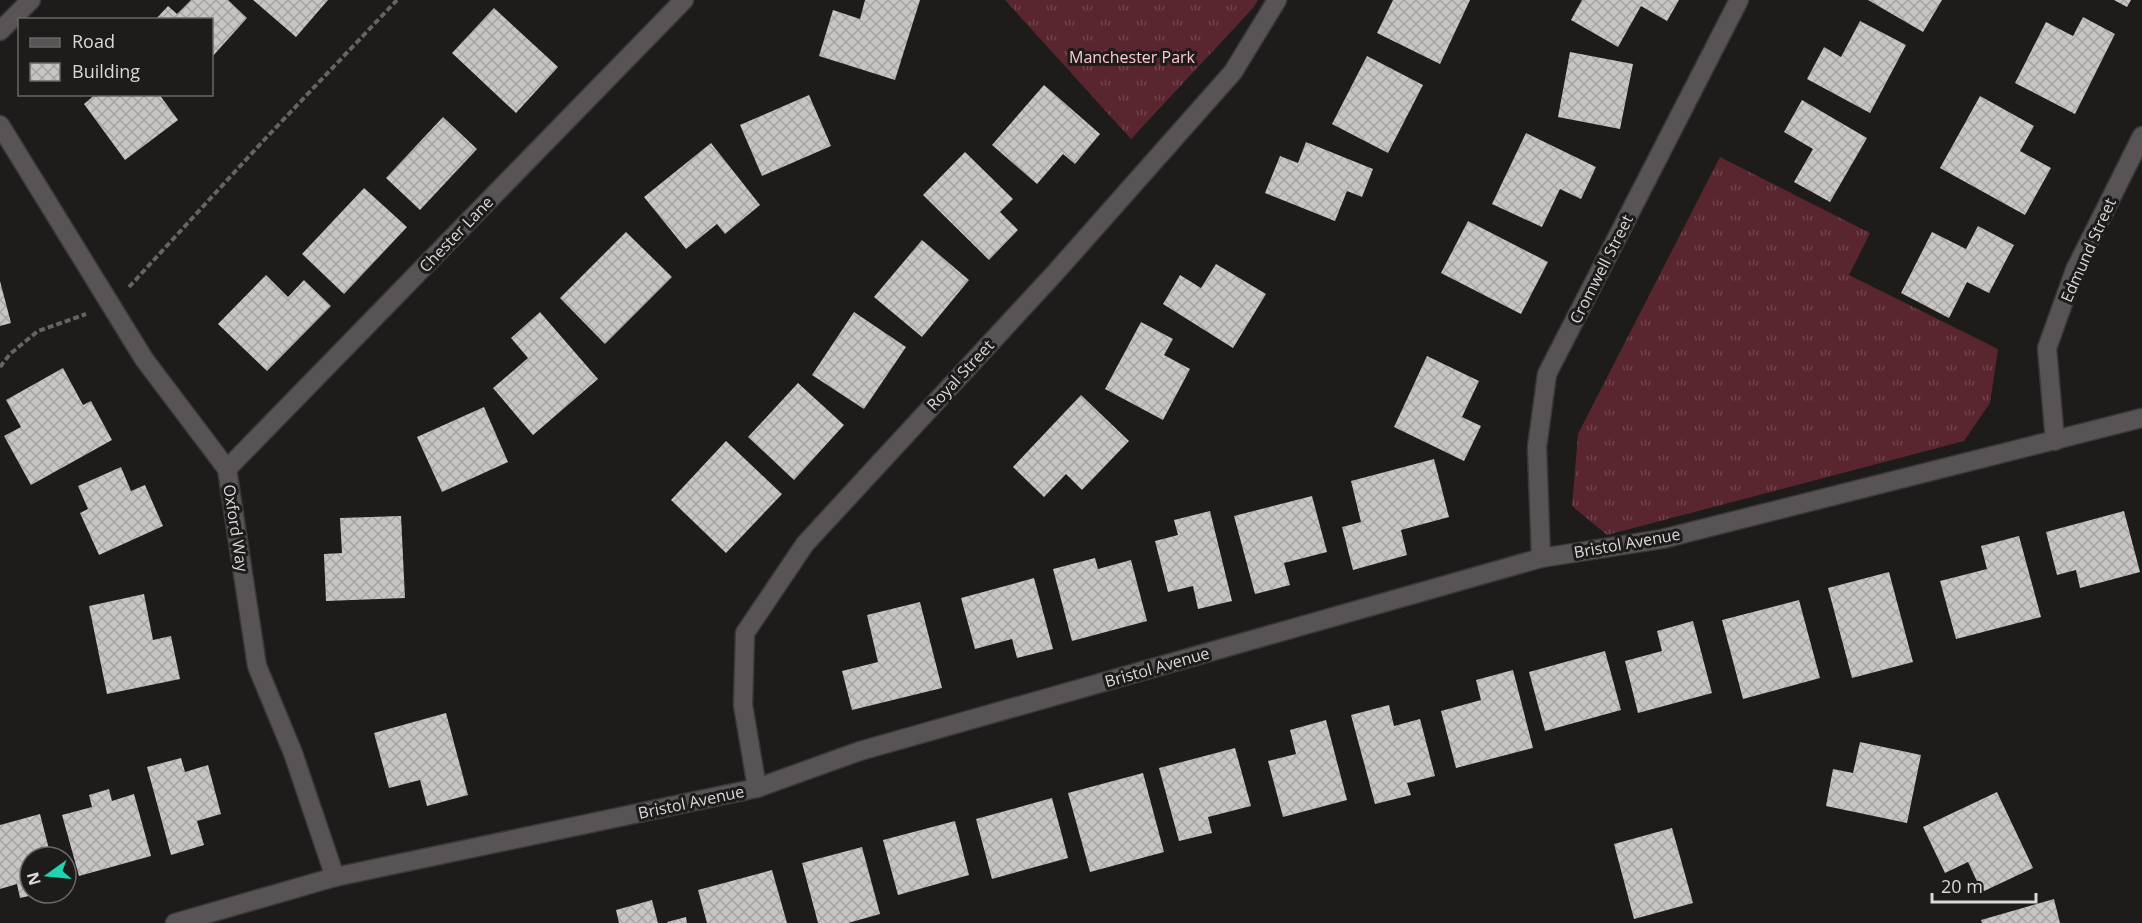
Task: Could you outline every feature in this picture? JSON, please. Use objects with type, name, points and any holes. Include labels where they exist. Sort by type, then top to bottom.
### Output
[{"type":"street","points":[[0,31],[31,0]]},
{"type":"street","name":"Chester Lane","points":[[227,469],[684,0]]},
{"type":"street","name":"Royal Street","points":[[758,788],[742,705],[746,633],[805,544],[1055,273],[1233,72],[1277,0]]},
{"type":"street","name":"Cromwell Street","points":[[1541,558],[1537,447],[1547,374],[1739,0]]},
{"type":"street","name":"Oxford Way","points":[[0,125],[144,359],[227,469],[257,666],[293,753],[335,877]]},
{"type":"street","name":"Edmund Street","points":[[2055,441],[2047,348],[2075,270],[2142,136]]},
{"type":"street","name":"Bristol Avenue","points":[[175,923],[335,877],[758,788],[860,751],[1541,558],[1662,539],[2142,418]]},
{"type":"path","points":[[0,367],[10,354],[38,331],[111,305],[396,0]]},
{"type":"green space","name":"Manchester Park","points":[[1005,0],[1258,0],[1131,139]]},
{"type":"green space","points":[[1720,157],[1870,233],[1849,275],[1998,349],[1990,403],[1964,441],[1607,535],[1572,506],[1578,434]]},
{"type":"building","points":[[191,0],[228,0],[247,18],[213,56],[213,18],[157,18],[168,6],[177,14]]},
{"type":"building","points":[[253,0],[328,0],[296,37]]},
{"type":"building","points":[[865,0],[920,0],[895,80],[819,56],[833,10],[860,19]]},
{"type":"building","points":[[1393,0],[1470,0],[1440,64],[1377,33]]},
{"type":"building","points":[[1582,0],[1679,0],[1667,21],[1641,6],[1618,47],[1571,20]]},
{"type":"building","points":[[1868,0],[1942,0],[1923,32]]},
{"type":"building","points":[[2114,0],[2131,0],[2127,7]]},
{"type":"building","points":[[494,8],[558,67],[516,113],[452,53]]},
{"type":"building","points":[[2083,17],[2115,34],[2075,114],[2015,83],[2046,22],[2073,36]]},
{"type":"building","points":[[1860,21],[1906,45],[1870,113],[1807,79],[1824,47],[1841,57]]},
{"type":"building","points":[[1570,52],[1633,64],[1620,129],[1558,117]]},
{"type":"building","points":[[1367,56],[1423,85],[1388,153],[1332,124]]},
{"type":"building","points":[[1044,85],[1100,134],[1075,164],[1063,154],[1037,184],[992,145]]},
{"type":"building","points":[[809,95],[831,146],[762,176],[740,125]]},
{"type":"building","points":[[94,96],[160,96],[178,120],[125,160],[84,104]]},
{"type":"building","points":[[1980,96],[2034,126],[2020,151],[2051,168],[2025,215],[1940,168]]},
{"type":"building","points":[[1802,100],[1867,138],[1830,202],[1794,182],[1813,149],[1784,132]]},
{"type":"building","points":[[443,117],[477,149],[420,210],[386,178]]},
{"type":"building","points":[[1526,133],[1596,167],[1581,199],[1560,189],[1542,227],[1492,204]]},
{"type":"building","points":[[1306,142],[1373,169],[1362,197],[1347,191],[1335,221],[1265,193],[1280,156],[1298,163]]},
{"type":"building","points":[[711,143],[760,205],[725,234],[717,224],[686,249],[644,197]]},
{"type":"building","points":[[965,152],[1013,199],[1000,212],[1018,230],[989,260],[923,195]]},
{"type":"building","points":[[364,188],[407,227],[344,294],[302,254]]},
{"type":"building","points":[[1468,221],[1548,262],[1521,314],[1441,273]]},
{"type":"building","points":[[1978,226],[2014,245],[1989,293],[1967,282],[1949,318],[1901,293],[1932,232],[1966,249]]},
{"type":"building","points":[[626,232],[672,277],[605,344],[560,298]]},
{"type":"building","points":[[922,240],[969,280],[922,337],[874,297]]},
{"type":"building","points":[[1216,264],[1266,294],[1233,348],[1163,304],[1180,275],[1201,288]]},
{"type":"building","points":[[266,275],[288,297],[304,280],[331,306],[267,371],[218,324]]},
{"type":"building","points":[[0,281],[11,323],[0,326]]},
{"type":"building","points":[[540,312],[598,379],[533,435],[493,388],[528,358],[511,338]]},
{"type":"building","points":[[854,312],[906,347],[864,409],[812,375]]},
{"type":"building","points":[[1141,322],[1173,339],[1164,355],[1190,369],[1163,420],[1105,389]]},
{"type":"building","points":[[1427,356],[1479,381],[1462,417],[1481,426],[1464,461],[1394,427]]},
{"type":"building","points":[[63,368],[83,405],[91,401],[112,440],[31,485],[4,436],[21,427],[6,400]]},
{"type":"building","points":[[798,383],[844,425],[794,480],[748,437]]},
{"type":"building","points":[[1081,395],[1129,441],[1082,490],[1066,474],[1044,497],[1013,467]]},
{"type":"building","points":[[484,407],[508,462],[442,492],[417,437]]},
{"type":"building","points":[[726,441],[782,494],[726,553],[671,500]]},
{"type":"building","points":[[1434,459],[1449,517],[1401,530],[1407,555],[1353,570],[1342,527],[1361,522],[1351,481]]},
{"type":"building","points":[[121,467],[131,491],[145,485],[163,526],[99,555],[80,513],[88,509],[78,486]]},
{"type":"building","points":[[1312,496],[1327,552],[1284,563],[1290,585],[1255,594],[1234,516]]},
{"type":"building","points":[[1210,511],[1232,601],[1198,609],[1193,586],[1168,592],[1155,541],[1178,535],[1174,520]]},
{"type":"building","points":[[2124,511],[2140,572],[2080,588],[2076,570],[2057,575],[2046,532]]},
{"type":"building","points":[[401,516],[405,598],[326,601],[324,554],[342,553],[340,518]]},
{"type":"building","points":[[2019,536],[2041,617],[1956,639],[1940,581],[1987,569],[1981,546]]},
{"type":"building","points":[[1095,558],[1098,569],[1131,560],[1147,621],[1072,641],[1053,569]]},
{"type":"building","points":[[1889,572],[1913,662],[1852,678],[1828,588]]},
{"type":"building","points":[[1034,578],[1053,649],[1017,658],[1012,639],[975,649],[961,598]]},
{"type":"building","points":[[144,594],[153,640],[171,636],[180,679],[107,694],[89,606]]},
{"type":"building","points":[[1799,600],[1820,678],[1743,699],[1722,620]]},
{"type":"building","points":[[920,602],[942,688],[852,710],[842,671],[878,662],[867,615]]},
{"type":"building","points":[[1693,621],[1712,693],[1638,713],[1625,661],[1662,651],[1657,631]]},
{"type":"building","points":[[1605,651],[1621,710],[1545,731],[1529,672]]},
{"type":"building","points":[[1513,670],[1533,748],[1456,768],[1441,711],[1481,700],[1476,680]]},
{"type":"building","points":[[1389,705],[1394,726],[1420,719],[1435,776],[1407,783],[1411,795],[1375,804],[1351,715]]},
{"type":"building","points":[[446,713],[468,795],[427,806],[420,780],[389,788],[374,733]]},
{"type":"building","points":[[1326,720],[1347,800],[1283,817],[1268,761],[1296,754],[1290,730]]},
{"type":"building","points":[[1860,742],[1921,755],[1907,823],[1826,806],[1833,769],[1853,773]]},
{"type":"building","points":[[1235,748],[1251,806],[1208,817],[1212,833],[1179,841],[1159,768]]},
{"type":"building","points":[[181,758],[185,772],[208,765],[221,814],[197,821],[204,845],[171,855],[147,767]]},
{"type":"building","points":[[1143,773],[1164,852],[1090,872],[1068,793]]},
{"type":"building","points":[[109,789],[112,801],[134,794],[151,856],[79,876],[78,845],[70,845],[62,815],[92,807],[89,795]]},
{"type":"building","points":[[1997,792],[2033,868],[1982,892],[1968,862],[1945,873],[1923,827]]},
{"type":"building","points":[[1052,798],[1068,858],[992,879],[976,819]]},
{"type":"building","points":[[40,814],[48,845],[18,845],[18,889],[17,884],[0,889],[0,825]]},
{"type":"building","points":[[955,821],[969,875],[898,895],[883,840]]},
{"type":"building","points":[[1672,828],[1693,903],[1634,919],[1614,844]]},
{"type":"building","points":[[862,847],[880,914],[848,923],[818,923],[802,863]]},
{"type":"building","points":[[772,870],[787,923],[707,923],[698,890]]},
{"type":"building","points":[[2054,899],[2060,923],[1982,923],[1981,920]]},
{"type":"building","points":[[652,900],[658,923],[619,923],[616,910]]},
{"type":"building","points":[[686,917],[687,923],[667,922]]}]
